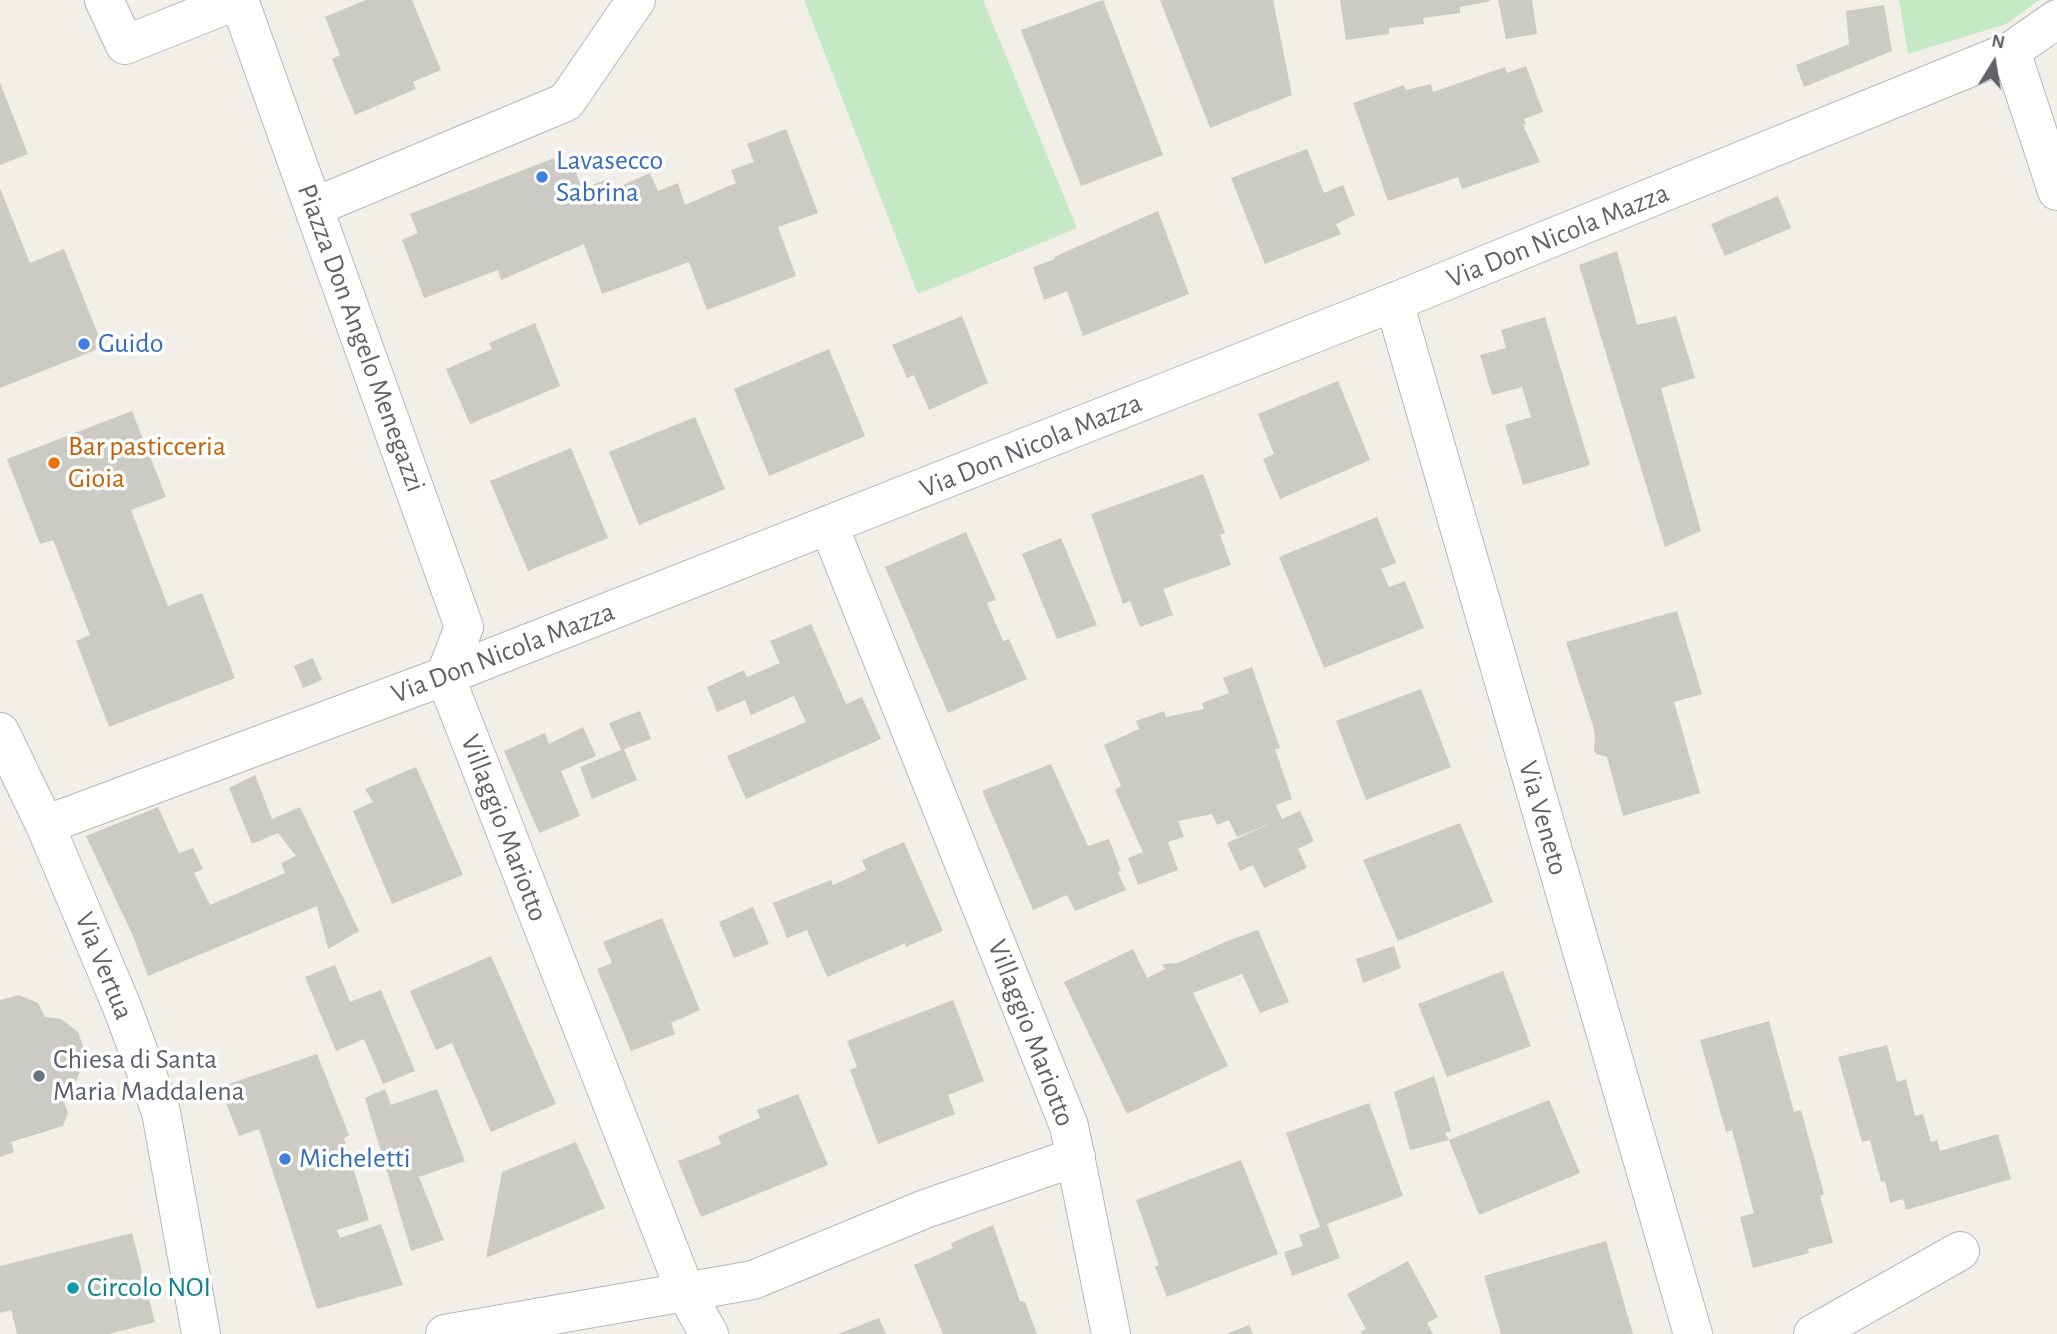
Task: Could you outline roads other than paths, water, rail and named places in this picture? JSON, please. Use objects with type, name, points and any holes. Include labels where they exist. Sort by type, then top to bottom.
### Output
[{"type":"street","name":"Piazza Don Angelo Menegazzi","points":[[104,0],[125,45],[238,0],[464,627],[445,676]]},
{"type":"street","points":[[314,207],[566,102],[636,0]]},
{"type":"street","name":"Via Don Nicola Mazza","points":[[45,825],[445,676],[1394,302],[2011,51],[2057,19]]},
{"type":"street","points":[[2011,51],[2057,191]]},
{"type":"street","name":"Via Veneto","points":[[1394,302],[1693,1334]]},
{"type":"street","name":"Villaggio Mariotto","points":[[445,1334],[754,1280],[925,1209],[1076,1157],[1069,1126],[829,526]]},
{"type":"street","name":"Villaggio Mariotto","points":[[445,676],[686,1293]]},
{"type":"street","name":"Via Vertua","points":[[0,732],[45,825],[122,1007],[160,1112],[201,1334]]},
{"type":"street","points":[[1076,1157],[1111,1334]]},
{"type":"street","points":[[1813,1334],[1960,1251]]},
{"type":"street","points":[[686,1293],[709,1334]]},
{"type":"place","name":"Lavasecco Sabrina","points":[[542,177]]},
{"type":"place","name":"Guido","points":[[84,344]]},
{"type":"place","name":"Bar pasticceria Gioia","points":[[54,463]]},
{"type":"place","name":"Chiesa di Santa Maria Maddalena","points":[[39,1076]]},
{"type":"place","name":"Micheletti","points":[[285,1159]]},
{"type":"place","name":"Circolo NOI","points":[[73,1288]]}]
